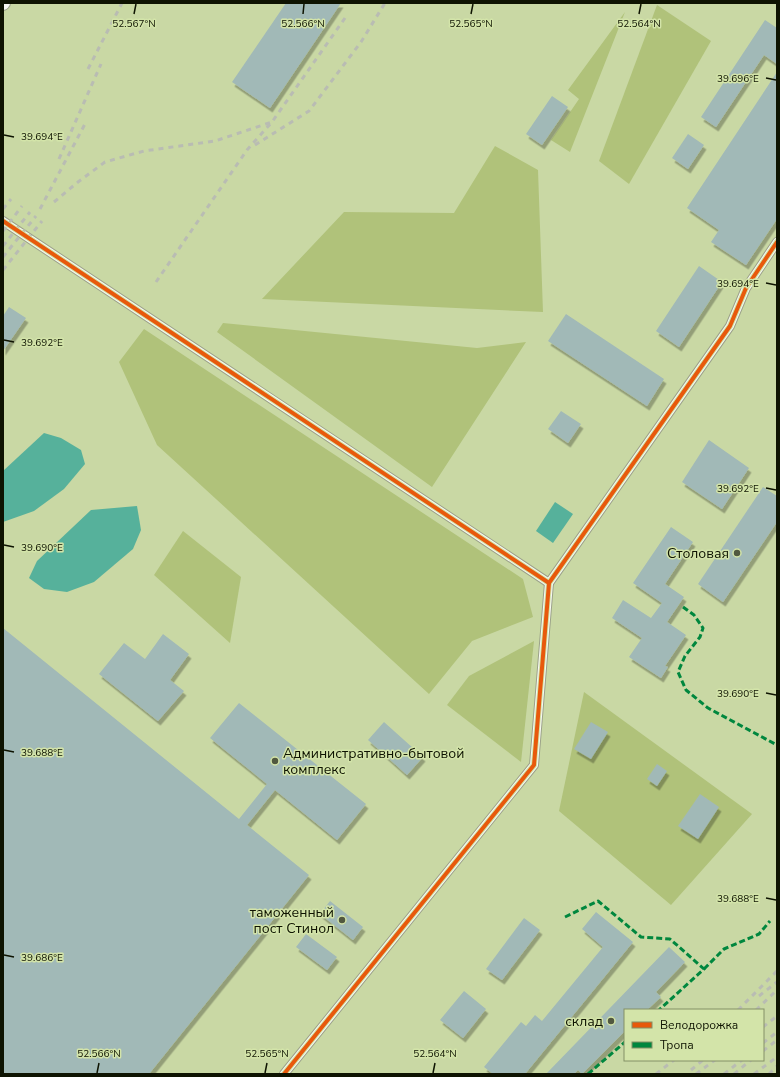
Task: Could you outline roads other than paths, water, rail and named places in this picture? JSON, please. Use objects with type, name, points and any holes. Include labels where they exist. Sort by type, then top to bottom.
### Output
[{"type":"street","points":[[3,221],[548,583]]},
{"type":"street","points":[[284,1074],[534,766],[548,583],[730,326],[746,288],[777,242]]},
{"type":"water","points":[[44,433],[61,438],[81,450],[85,464],[64,489],[34,511],[3,522],[3,471]]},
{"type":"water","points":[[555,502],[573,514],[553,543],[536,531]]},
{"type":"water","points":[[137,506],[141,530],[133,549],[94,582],[67,592],[44,589],[29,578],[37,561],[91,510]]},
{"type":"railway","points":[[88,69],[122,3]]},
{"type":"railway","points":[[255,145],[309,111],[361,42],[385,3]]},
{"type":"railway","points":[[156,282],[247,150],[272,122],[345,18]]},
{"type":"railway","points":[[59,159],[101,64]]},
{"type":"railway","points":[[40,209],[86,122]]},
{"type":"railway","points":[[54,202],[105,162],[144,151],[215,141],[272,122]]},
{"type":"railway","points":[[3,209],[11,199]]},
{"type":"railway","points":[[3,231],[22,206]]},
{"type":"railway","points":[[3,246],[30,212]]},
{"type":"railway","points":[[3,257],[36,216]]},
{"type":"railway","points":[[3,270],[42,221]]},
{"type":"railway","points":[[739,1009],[777,971]]},
{"type":"railway","points":[[759,996],[777,982]]},
{"type":"railway","points":[[757,1009],[777,990]]},
{"type":"railway","points":[[764,1026],[777,1016]]},
{"type":"railway","points":[[764,1042],[777,1032]]},
{"type":"railway","points":[[764,1050],[777,1040]]},
{"type":"railway","points":[[754,1074],[777,1057]]},
{"type":"railway","points":[[656,1074],[673,1061]]},
{"type":"railway","points":[[691,1070],[702,1061]]},
{"type":"railway","points":[[696,1074],[714,1061]]},
{"type":"railway","points":[[724,1074],[741,1061]]},
{"type":"railway","points":[[734,1074],[750,1061]]},
{"type":"railway","points":[[769,1074],[777,1066]]},
{"type":"place","name":"Столовая","points":[[737,553]]},
{"type":"place","name":"Административно-бытовой комплекс","points":[[275,761]]},
{"type":"place","name":"таможенный пост Стинол","points":[[342,920]]},
{"type":"place","name":"склад","points":[[611,1021]]}]
